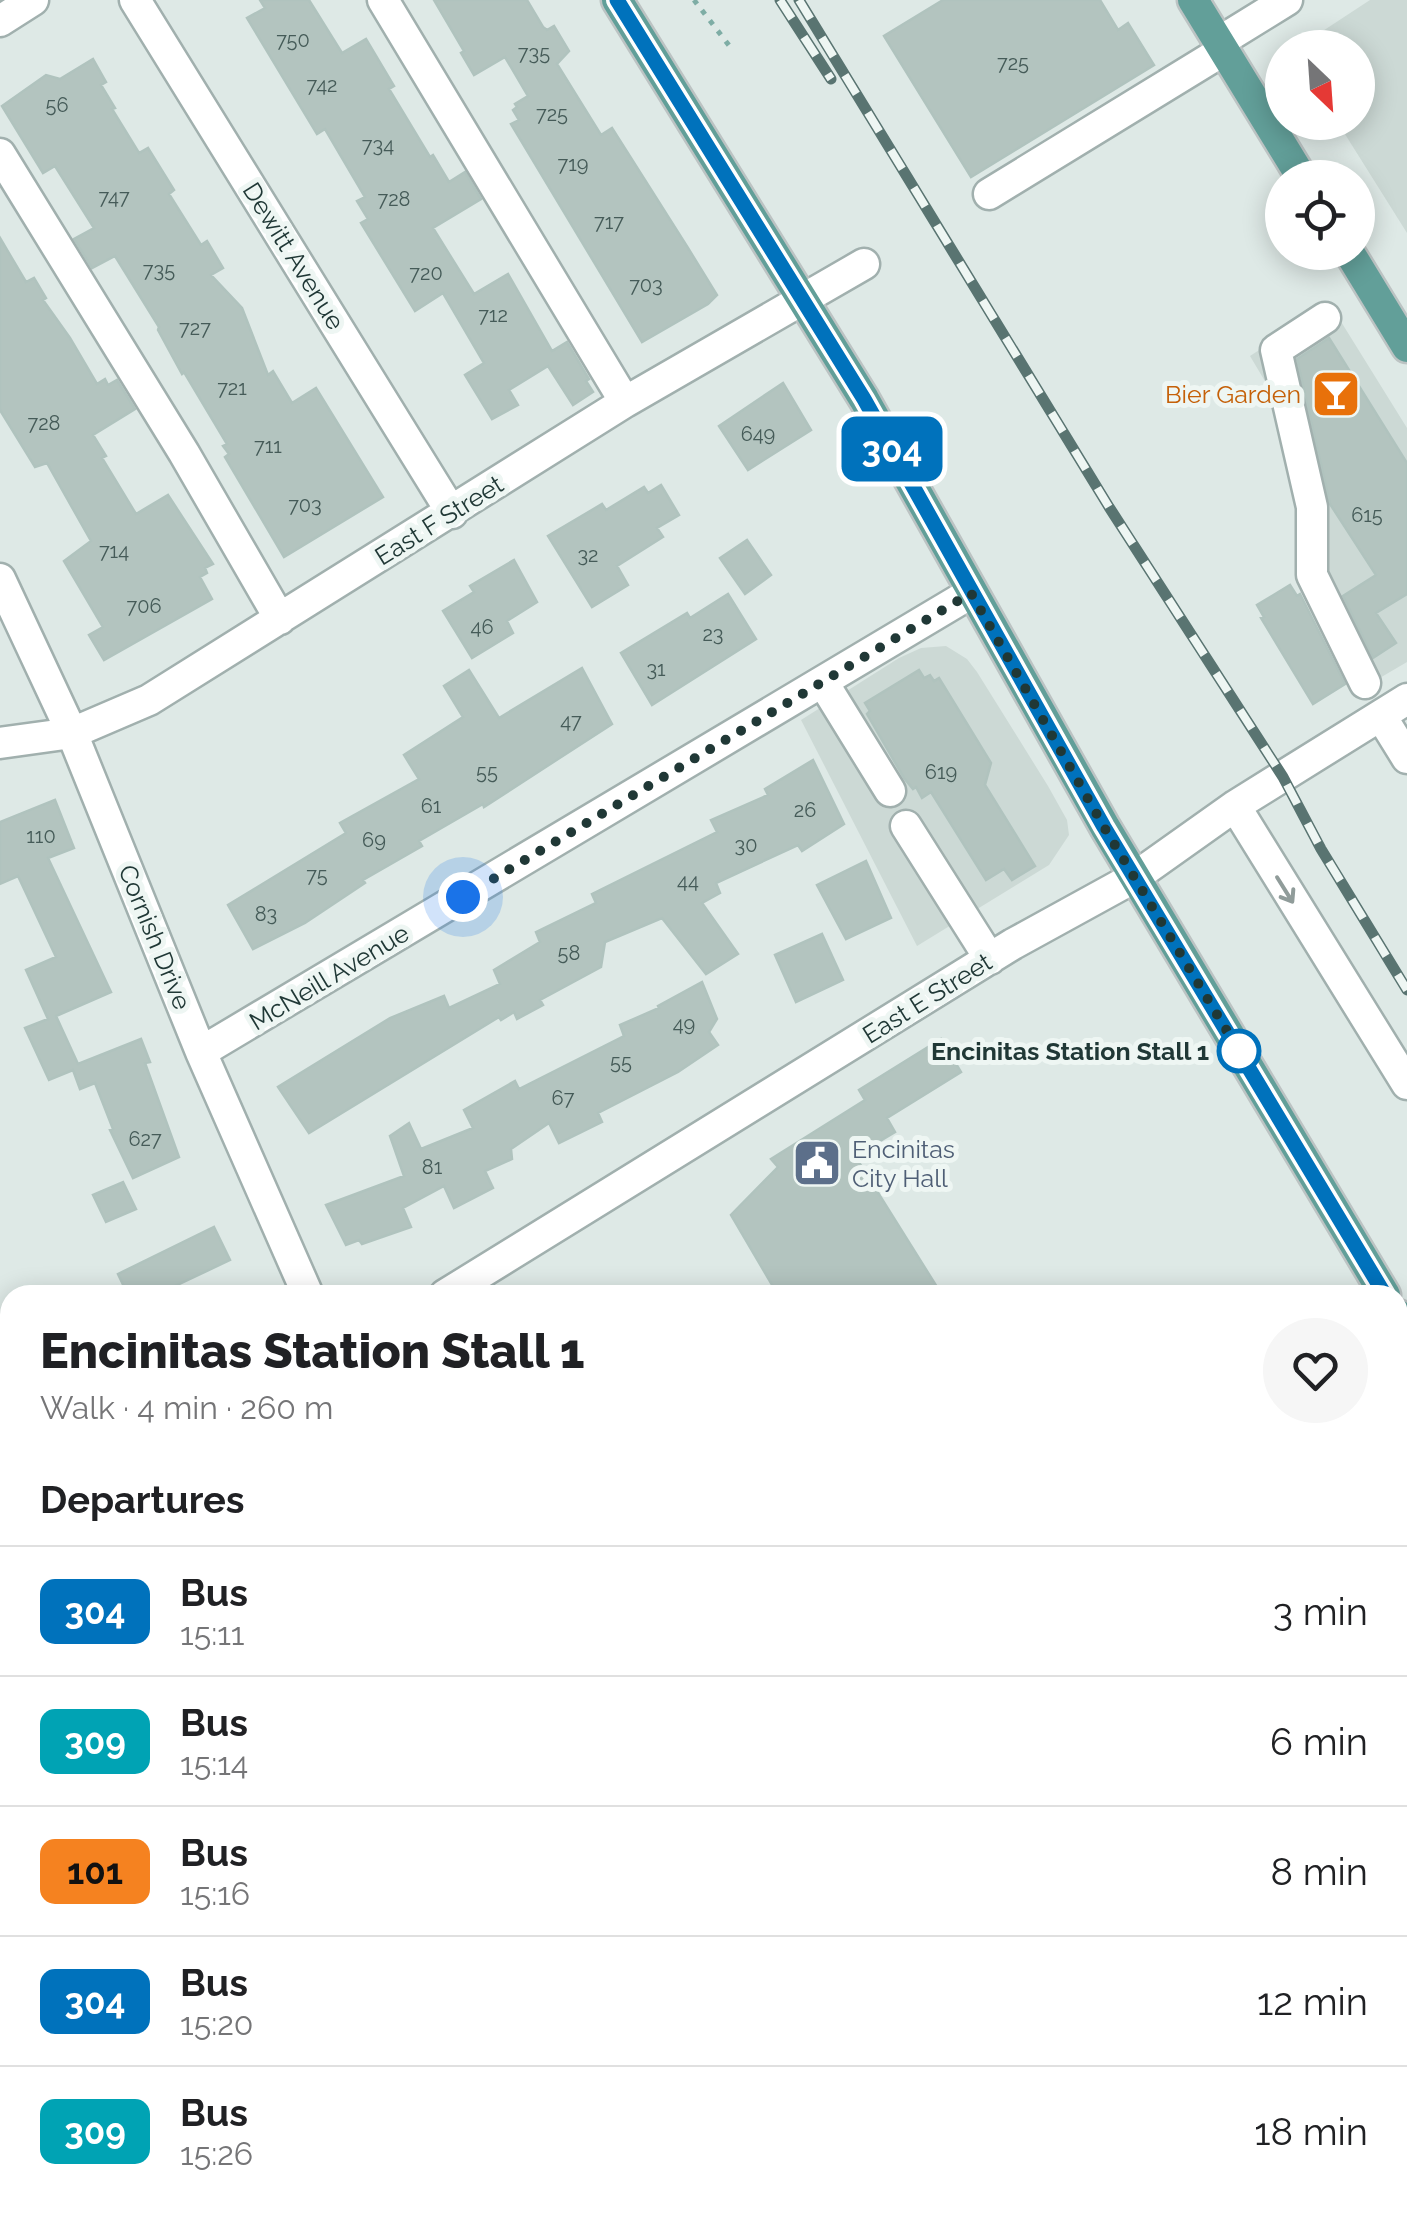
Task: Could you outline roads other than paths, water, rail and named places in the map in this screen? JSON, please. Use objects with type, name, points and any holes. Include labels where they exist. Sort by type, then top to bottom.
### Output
[{"type":"main road","points":[[616,0],[864,399],[1135,877],[1379,1285]]},
{"type":"main road","points":[[1194,0],[1291,160]]},
{"type":"main road","points":[[1360,270],[1407,347]]},
{"type":"street","points":[[0,21],[33,0]]},
{"type":"street","name":"Dewitt Avenue","points":[[136,0],[452,512]]},
{"type":"street","points":[[383,0],[625,402]]},
{"type":"street","points":[[989,194],[1222,46],[1286,0]]},
{"type":"street","points":[[0,154],[184,453],[280,620]]},
{"type":"street","name":"East F Street","points":[[0,743],[72,734],[149,700],[625,402],[864,264]]},
{"type":"street","points":[[1325,318],[1276,350],[1312,507],[1312,575],[1365,683]]},
{"type":"street","name":"Cornish Drive","points":[[0,580],[72,734],[201,1052],[304,1285]]},
{"type":"street","name":"McNeill Avenue","points":[[201,1052],[971,593]]},
{"type":"street","points":[[824,684],[890,791]]},
{"type":"street","name":"East E Street","points":[[461,1285],[990,959],[1135,877],[1235,806],[1407,699]]},
{"type":"street","points":[[1381,716],[1407,758]]},
{"type":"street","points":[[1235,806],[1407,1084]]},
{"type":"street","points":[[906,826],[990,959]]},
{"type":"railway","points":[[780,0],[831,79]]},
{"type":"railway","points":[[799,0],[1109,507],[1283,777],[1321,849],[1407,990]]},
{"type":"place","name":"Bier Garden","points":[[1336,394]]},
{"type":"place","name":"Encinitas Station Stall 1","points":[[1239,1051]]},
{"type":"place","name":"Encinitas City Hall","points":[[817,1163]]}]
